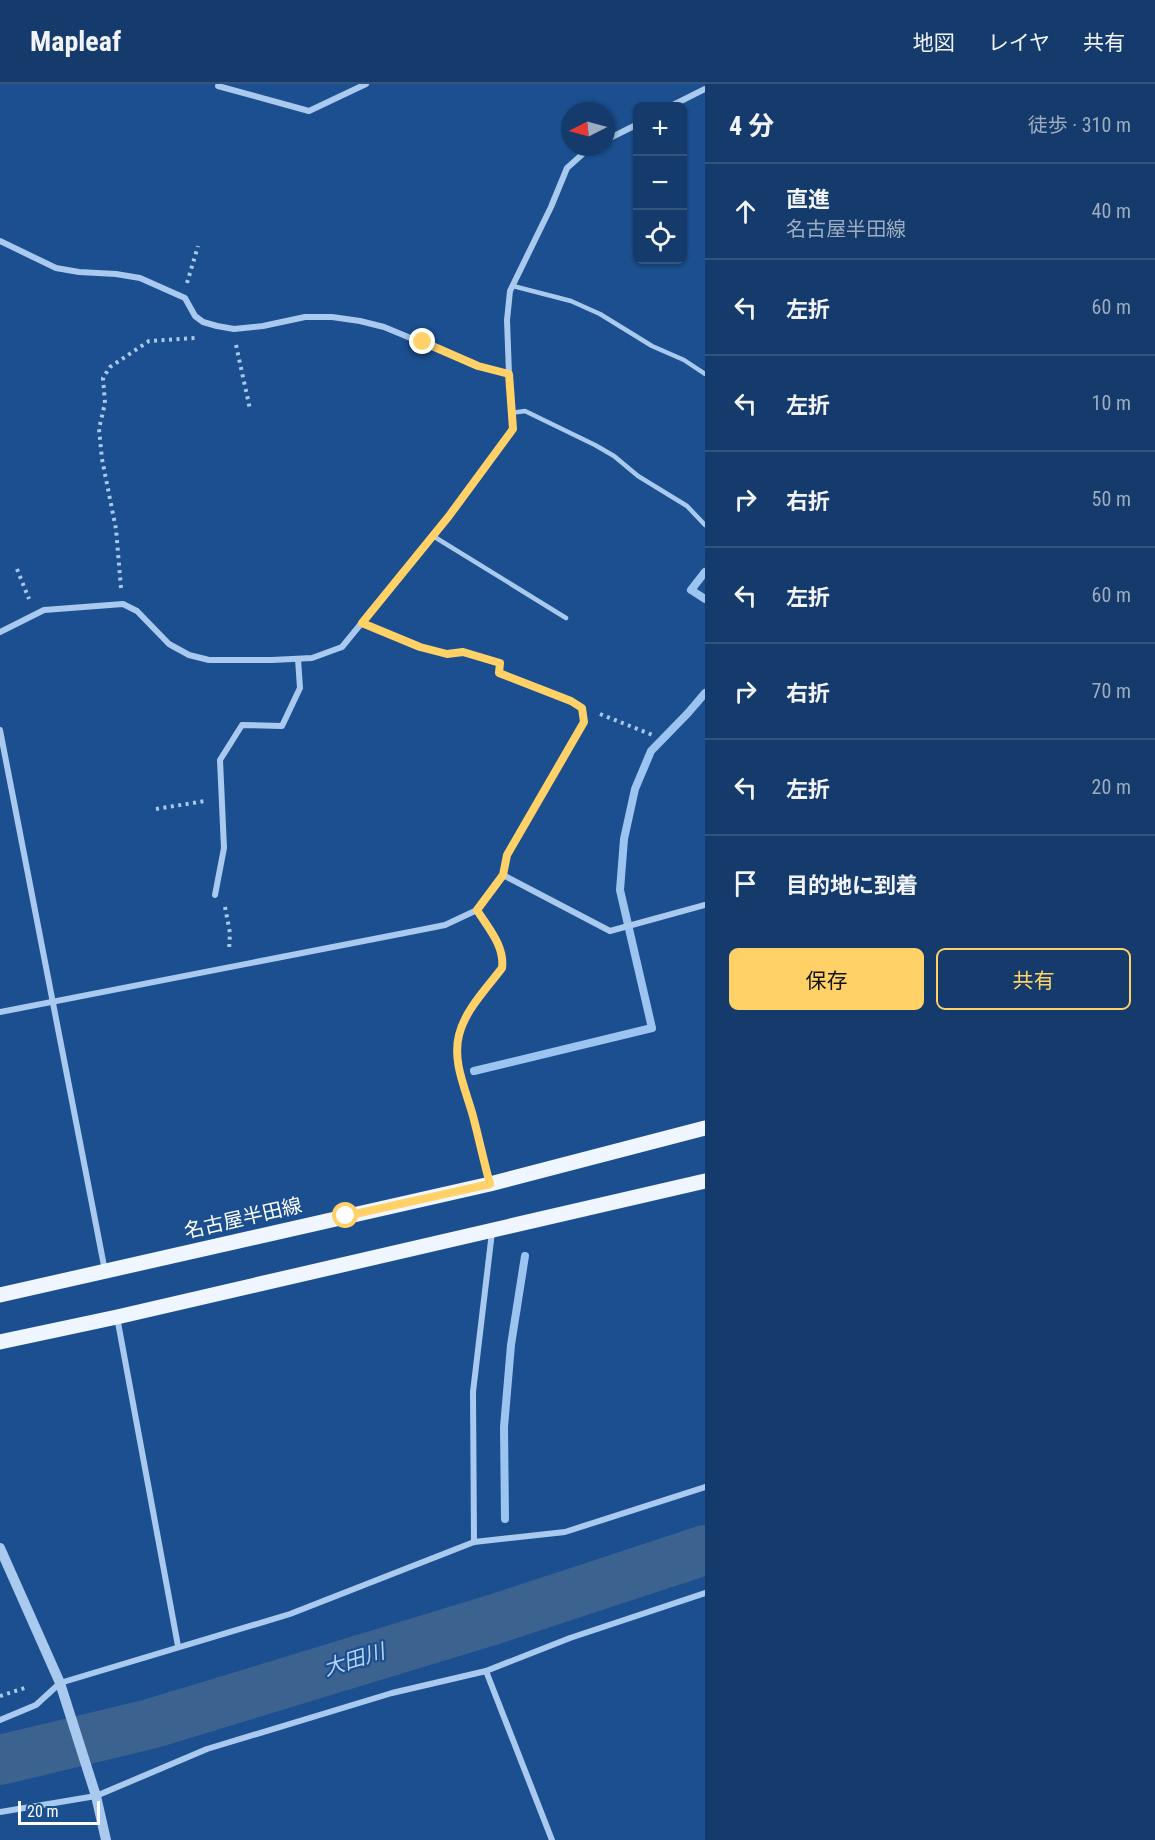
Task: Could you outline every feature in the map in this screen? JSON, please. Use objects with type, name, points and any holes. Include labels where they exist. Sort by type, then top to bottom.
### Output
[{"type":"main road","name":"名古屋半田線","points":[[0,1295],[490,1184],[705,1128]]},
{"type":"main road","points":[[0,1342],[705,1181]]},
{"type":"street","points":[[218,86],[309,111],[366,84]]},
{"type":"street","points":[[679,102],[705,89]]},
{"type":"street","points":[[615,136],[633,126]]},
{"type":"street","points":[[0,632],[44,610],[123,604],[137,611],[169,644],[189,655],[209,660],[312,658],[342,647],[433,536],[513,429],[507,320],[510,291],[551,207],[567,168],[580,156]]},
{"type":"street","points":[[0,241],[56,268],[140,278],[185,298],[195,316],[217,327],[262,326],[305,317],[332,317],[360,321],[384,327],[478,366],[509,374]]},
{"type":"street","points":[[215,895],[224,848],[220,760],[242,725],[282,726],[300,688],[298,659]]},
{"type":"street","points":[[0,1012],[445,925],[477,910],[503,875],[507,855],[584,722],[582,708],[571,701],[499,673]]},
{"type":"street","points":[[0,730],[105,1272]]},
{"type":"street","points":[[503,875],[610,931],[705,905]]},
{"type":"street","points":[[477,910],[501,947],[502,968],[466,1016],[459,1034],[457,1050],[459,1070],[490,1184]]},
{"type":"street","points":[[474,1542],[473,1392],[492,1230]]},
{"type":"street","points":[[117,1317],[178,1646]]},
{"type":"street","points":[[0,1720],[36,1705],[60,1683],[290,1614],[474,1542],[565,1532],[705,1487]]},
{"type":"street","points":[[0,1548],[60,1683],[96,1796],[106,1840]]},
{"type":"street","points":[[0,1812],[96,1796],[207,1749],[392,1693],[486,1671],[570,1638],[705,1593]]},
{"type":"street","points":[[486,1671],[552,1840]]},
{"type":"lane","points":[[513,286],[571,301],[600,314],[652,346],[684,360],[705,374]]},
{"type":"lane","points":[[511,413],[525,411],[596,445],[614,456],[638,476],[687,506],[705,525]]},
{"type":"lane","points":[[433,536],[566,618]]},
{"type":"path","points":[[181,296],[192,270],[198,246]]},
{"type":"path","points":[[123,604],[116,529],[102,459],[99,429],[105,403],[103,378],[110,367],[149,341],[198,338],[212,334],[217,327]]},
{"type":"path","points":[[234,328],[234,338],[249,408]]},
{"type":"path","points":[[18,568],[35,614]]},
{"type":"path","points":[[362,623],[420,647],[447,654],[463,652],[500,663],[499,673]]},
{"type":"path","points":[[583,713],[597,712],[655,736]]},
{"type":"path","points":[[156,809],[222,798]]},
{"type":"path","points":[[215,895],[223,899],[230,933],[228,946],[234,968]]},
{"type":"waterway","points":[[705,572],[691,590],[705,599]]},
{"type":"waterway","points":[[474,1071],[652,1028],[620,890],[624,839],[635,789],[651,751],[705,693]]},
{"type":"waterway","points":[[505,1519],[504,1427],[511,1345],[525,1256]]},
{"type":"waterway","name":"大田川","points":[[0,1760],[150,1724],[492,1620],[705,1550]]},
{"type":"route","points":[[346,1216],[490,1184],[459,1070],[457,1050],[459,1034],[466,1016],[502,968],[501,947],[477,910],[503,875],[507,855],[584,722],[582,708],[571,701],[499,673],[500,663],[463,652],[447,654],[420,647],[362,623],[449,516],[513,429],[509,374],[478,366],[423,342]]}]
